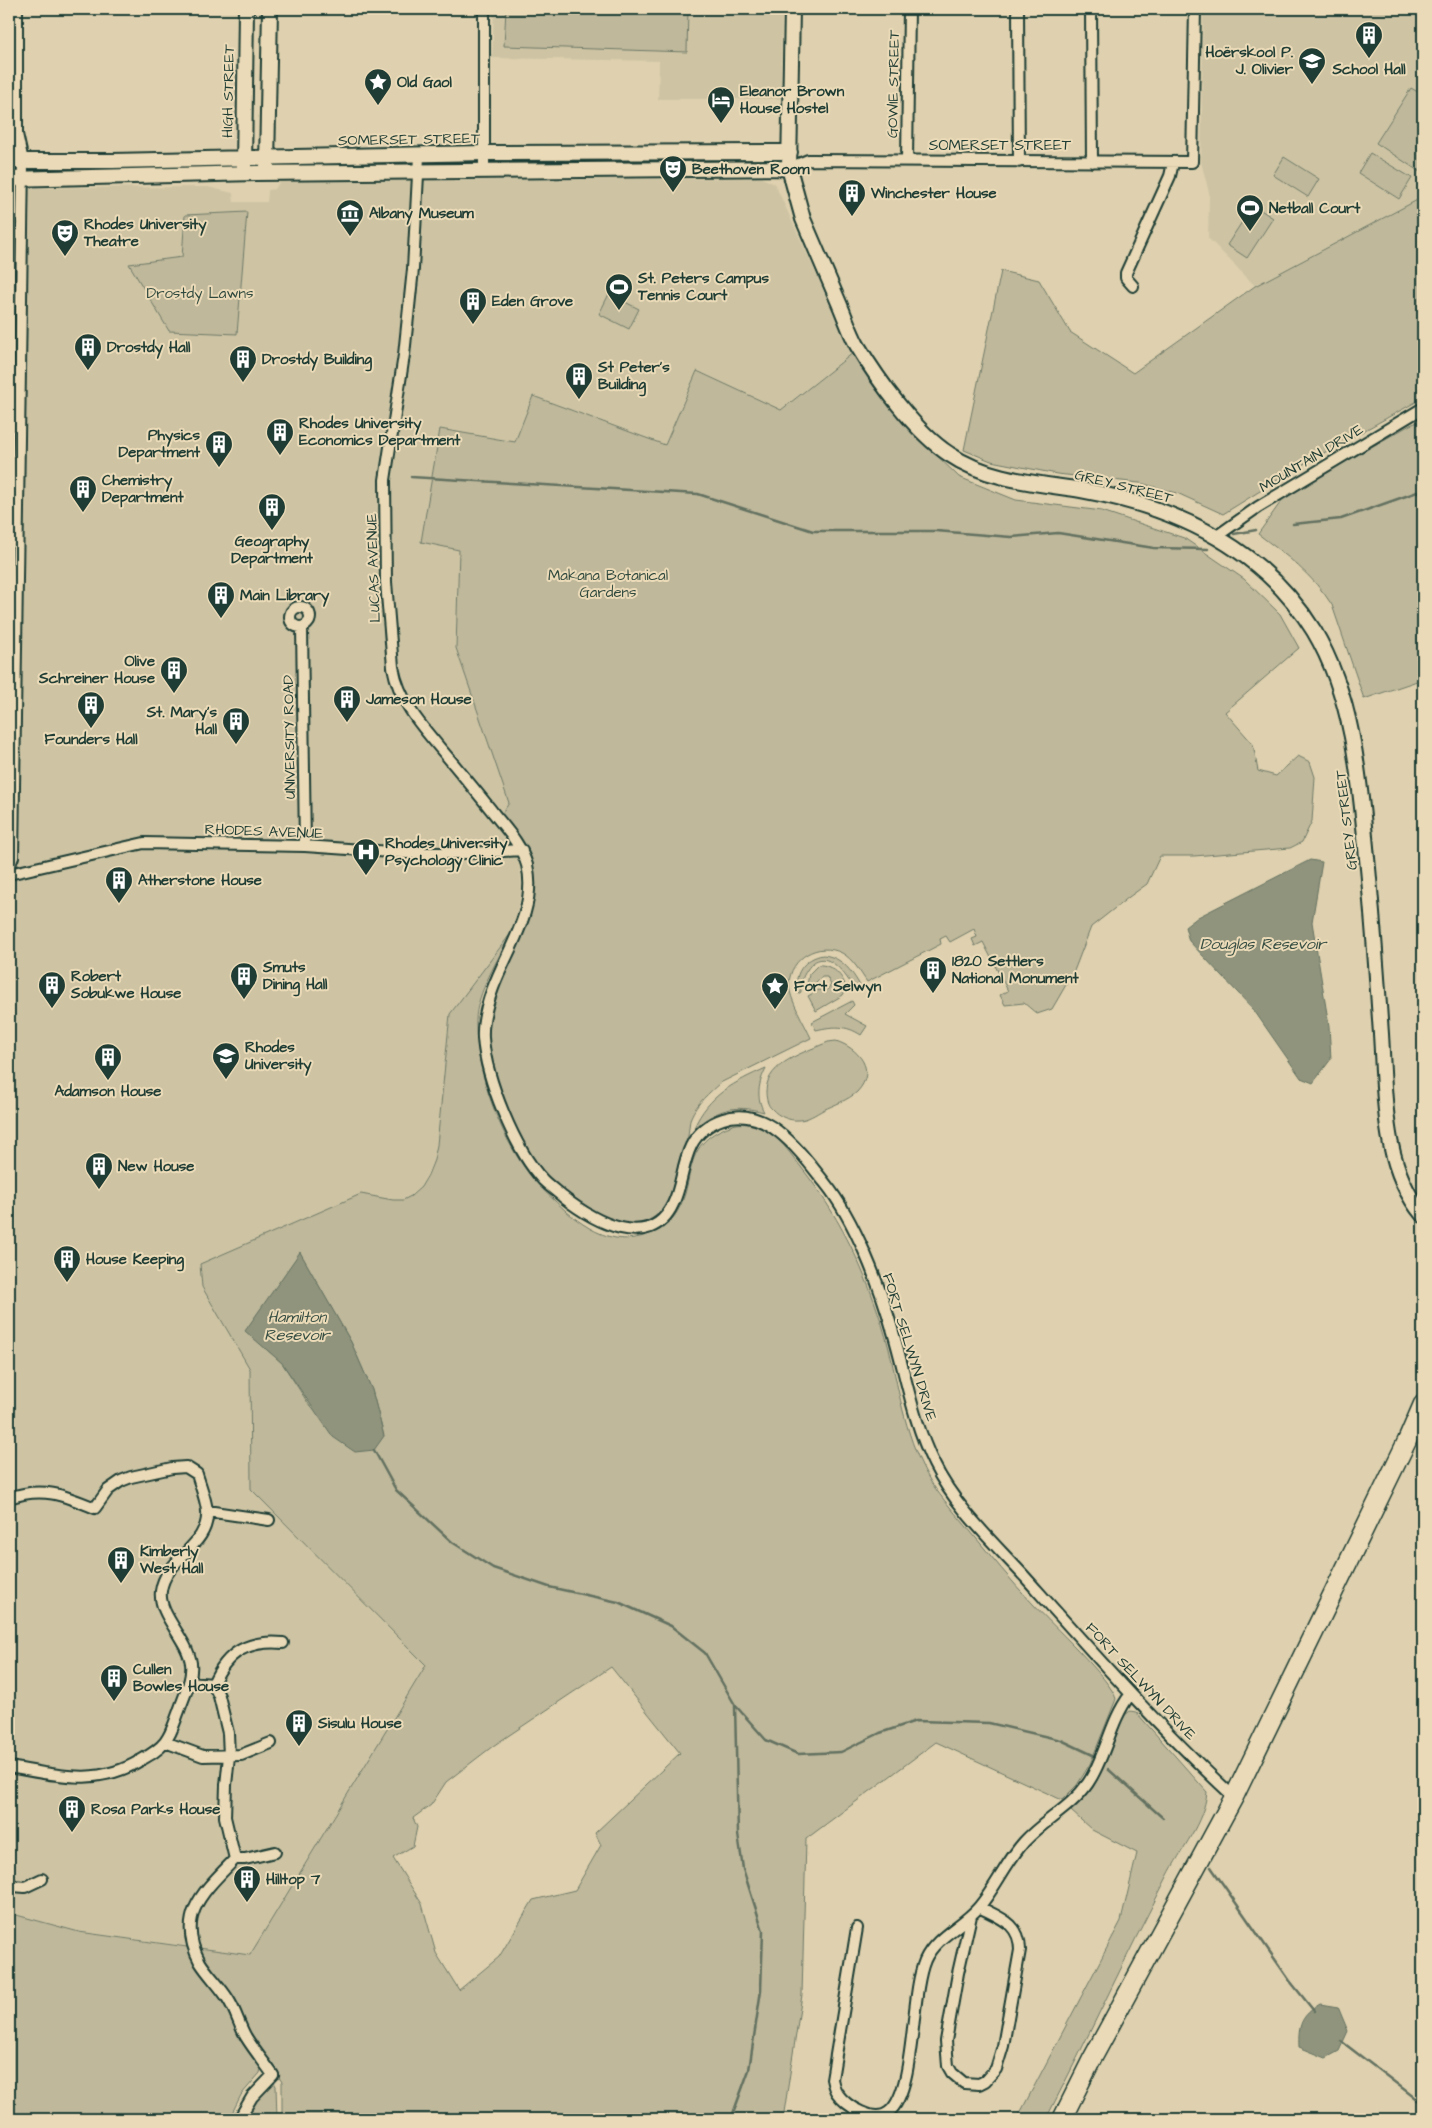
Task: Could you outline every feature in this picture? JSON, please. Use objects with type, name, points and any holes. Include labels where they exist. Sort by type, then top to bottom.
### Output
[{"type":"highway","points":[[1062,2119],[1092,2059],[1234,1798],[1407,1441],[1423,1404]]},
{"type":"main road","name":"HIGH STREET","points":[[244,174],[246,9]]},
{"type":"main road","points":[[266,173],[268,158],[270,9]]},
{"type":"main road","name":"GREY STREET","points":[[792,9],[790,168],[803,219],[856,343],[898,404],[942,449],[967,464],[1027,482],[1084,491],[1148,506],[1172,514],[1217,536],[1250,559],[1291,600],[1314,632],[1332,666],[1348,718],[1362,806],[1374,932],[1386,1116],[1392,1152],[1403,1184],[1423,1216]]},
{"type":"main road","points":[[708,169],[709,152]]},
{"type":"main road","name":"SOMERSET STREET","points":[[14,161],[484,154],[790,152]]},
{"type":"main road","points":[[606,170],[609,153]]},
{"type":"main road","name":"SOMERSET STREET","points":[[14,179],[266,173],[790,168]]},
{"type":"street","points":[[9,867],[13,857],[16,717],[14,161],[17,134],[17,9]]},
{"type":"street","points":[[484,9],[484,171]]},
{"type":"street","name":"GOWIE STREET","points":[[908,160],[909,9]]},
{"type":"street","points":[[1018,9],[1019,162]]},
{"type":"street","points":[[1091,9],[1092,162]]},
{"type":"street","name":"SOMERSET STREET","points":[[790,152],[808,160],[1192,162],[1195,9]]},
{"type":"street","name":"LUCAS AVENUE","points":[[419,156],[413,270],[404,355],[385,480],[386,582],[393,667],[395,681],[403,699],[415,718],[468,780],[522,850],[529,873],[529,887],[527,902],[517,936]]},
{"type":"street","name":"SOMERSET STREET","points":[[790,168],[808,160]]},
{"type":"street","points":[[1133,286],[1126,278],[1126,273],[1170,176],[1173,163]]},
{"type":"street","points":[[9,368],[14,179]]},
{"type":"street","name":"MOUNTAIN DRIVE","points":[[1217,536],[1258,507],[1423,408]]},
{"type":"street","name":"UNIVERSITY ROAD","points":[[302,627],[305,846]]},
{"type":"street","name":"RHODES AVENUE","points":[[9,874],[144,843],[305,846],[404,853],[469,853],[522,850]]},
{"type":"street","name":"FORT SELWYN DRIVE","points":[[517,936],[493,987],[485,1012],[483,1035],[485,1052],[494,1085],[507,1119],[520,1148],[535,1170],[546,1183],[580,1211],[605,1224],[625,1230],[642,1229],[656,1224],[673,1205],[691,1146],[708,1126],[723,1119],[736,1116],[755,1117],[767,1122],[796,1150],[829,1188],[848,1220],[869,1263],[892,1326],[917,1423],[939,1474],[970,1516],[1130,1695],[1234,1798]]},
{"type":"street","points":[[9,1498],[37,1492],[62,1494],[95,1508],[108,1490],[121,1481],[172,1468],[186,1467],[197,1474],[207,1511],[204,1527],[198,1540],[170,1570],[161,1591],[162,1603],[188,1652],[191,1666],[189,1682],[172,1730],[165,1742],[155,1752],[131,1767],[110,1775],[88,1778],[9,1768]]},
{"type":"street","points":[[207,1511],[269,1520]]},
{"type":"street","points":[[235,1859],[225,1816],[229,1756],[225,1715],[213,1684],[218,1672],[236,1652],[250,1645],[262,1642],[283,1643]]},
{"type":"street","points":[[189,1682],[213,1684]]},
{"type":"street","points":[[857,1928],[832,2079],[837,2094],[850,2106],[869,2115],[879,2116],[888,2114],[900,2096],[909,2061],[919,1983],[926,1958],[937,1944],[980,1907],[1024,1842],[1041,1826],[1070,1804],[1083,1790],[1093,1775],[1119,1711],[1130,1695]]},
{"type":"street","points":[[165,1742],[203,1756],[241,1755],[271,1743]]},
{"type":"street","points":[[239,2119],[252,2097],[273,2075],[246,2037],[228,1997],[200,1962],[190,1927],[192,1913],[201,1896],[235,1859],[245,1859],[275,1852]]},
{"type":"street","points":[[9,1881],[13,1886],[25,1887],[42,1879]]},
{"type":"street","points":[[971,1916],[948,2025],[947,2055],[952,2073],[957,2079],[979,2084],[991,2076],[1000,2058],[1020,1950],[1020,1937],[1014,1927],[980,1907]]},
{"type":"shaded area","points":[[494,9],[782,9],[781,99],[658,99],[659,61],[492,58]]},
{"type":"shaded area","name":"Hoërskool P. J. Olivier","points":[[1203,9],[1423,9],[1423,197],[1255,286],[1208,238],[1209,193],[1201,162]]},
{"type":"shaded area","name":"Rhodes University","points":[[762,178],[775,184],[853,353],[781,410],[697,371],[665,445],[533,396],[515,442],[441,429],[422,542],[459,550],[456,648],[510,803],[494,823],[514,846],[519,858],[522,888],[516,920],[511,933],[450,1014],[437,1145],[434,1160],[421,1187],[403,1200],[393,1200],[202,1287],[250,1369],[251,1489],[426,1665],[250,1955],[79,1932],[9,1913],[9,188],[208,187],[233,193],[234,202],[267,202],[268,190],[275,189],[280,181]]},
{"type":"green space","points":[[506,9],[688,9],[687,52],[504,46]]},
{"type":"green space","points":[[1411,88],[1423,95],[1423,166],[1420,172],[1376,143]]},
{"type":"green space","points":[[1370,153],[1412,178],[1399,199],[1358,173]]},
{"type":"green space","name":"Netball Court","points":[[1284,157],[1319,179],[1308,197],[1273,175]]},
{"type":"green space","points":[[1423,197],[1423,398],[1302,465],[1223,514],[1177,493],[1140,483],[1057,474],[991,461],[964,450],[1001,271],[1039,280],[1070,332],[1133,373],[1255,286]]},
{"type":"green space","name":"Netball Court","points":[[1253,205],[1273,218],[1247,258],[1227,245]]},
{"type":"green space","name":"Drostdy Lawns","points":[[247,212],[237,334],[169,331],[129,264],[182,257],[185,215]]},
{"type":"green space","name":"St. Peters Campus Tennis Court","points":[[609,294],[639,309],[629,329],[599,314]]},
{"type":"green space","name":"Makana Botanical Gardens","points":[[853,353],[875,388],[928,447],[959,477],[1016,500],[1102,511],[1184,538],[1244,579],[1280,614],[1299,648],[1225,712],[1253,744],[1258,771],[1276,776],[1298,756],[1310,762],[1315,777],[1312,821],[1302,842],[1290,848],[1194,856],[1160,856],[1147,884],[1091,927],[1074,971],[1052,1009],[1037,1014],[1024,1003],[1005,1005],[1000,995],[1008,991],[983,942],[975,946],[972,939],[977,937],[974,929],[950,942],[946,936],[940,939],[941,944],[867,982],[853,962],[842,953],[824,949],[807,954],[794,966],[789,984],[794,1004],[811,1038],[720,1083],[708,1094],[691,1117],[687,1139],[680,1157],[671,1194],[662,1210],[640,1224],[618,1223],[596,1214],[563,1191],[548,1178],[537,1164],[515,1127],[498,1083],[492,1061],[489,1041],[489,1012],[496,990],[521,939],[526,924],[530,908],[533,877],[527,850],[513,828],[501,815],[509,803],[456,648],[459,550],[421,542],[440,429],[515,442],[533,396],[665,445],[697,371],[781,410]]},
{"type":"green space","points":[[1423,420],[1423,679],[1364,699],[1332,605],[1325,594],[1308,575],[1258,534],[1285,496],[1410,425]]},
{"type":"green space","points":[[511,933],[489,976],[477,1010],[477,1040],[480,1060],[491,1102],[509,1142],[538,1185],[571,1215],[589,1228],[602,1234],[620,1239],[636,1238],[661,1228],[668,1223],[681,1205],[691,1166],[702,1144],[713,1134],[730,1126],[746,1124],[762,1129],[771,1134],[787,1149],[830,1209],[865,1277],[889,1349],[915,1450],[931,1482],[1017,1586],[1092,1665],[1112,1690],[1116,1699],[1090,1764],[1077,1785],[1062,1800],[936,1742],[806,1839],[802,1995],[783,2119],[282,2119],[282,2082],[247,2028],[238,2003],[203,1959],[199,1948],[250,1955],[426,1665],[251,1489],[250,1369],[202,1287],[200,1264],[361,1194],[403,1200],[421,1187],[434,1160],[437,1145],[450,1014]],"holes":[[[300,1253],[351,1342],[372,1390],[384,1436],[310,1406],[282,1363],[246,1331]],[[611,1667],[680,1753],[595,1833],[601,1845],[575,1890],[533,1900],[499,1957],[459,1990],[436,1953],[422,1904],[393,1858],[413,1846],[417,1827],[413,1818],[431,1805],[446,1782],[493,1746]]]},
{"type":"green space","points":[[823,955],[842,962],[862,989],[856,992],[835,964],[821,959],[814,962],[807,970],[802,981],[801,992],[798,994],[797,980],[801,968],[810,960]]},
{"type":"green space","points":[[818,965],[828,966],[840,975],[846,989],[843,995],[816,1011],[808,996],[819,990],[826,991],[831,985],[827,977],[822,977],[817,981],[816,986],[806,991],[809,974]]},
{"type":"green space","points":[[852,1001],[854,1005],[845,1014],[867,1026],[861,1035],[850,1029],[839,1027],[816,1030],[812,1022]]},
{"type":"green space","points":[[836,1041],[852,1049],[863,1061],[866,1076],[857,1092],[845,1100],[802,1120],[788,1119],[774,1112],[768,1103],[766,1093],[768,1081],[773,1073],[789,1059],[828,1042]]},
{"type":"green space","points":[[766,1068],[759,1090],[761,1106],[764,1112],[744,1108],[727,1110],[711,1116],[694,1128],[715,1098],[733,1084]]},
{"type":"green space","points":[[1130,1711],[1136,1712],[1207,1792],[1205,1803],[1197,1825],[1151,1907],[1046,2119],[1017,2119],[1121,1921],[1137,1853],[1092,1830],[1071,1811],[1082,1801],[1097,1780],[1108,1758],[1122,1720]]},
{"type":"green space","points":[[9,1913],[79,1932],[187,1947],[222,2000],[241,2037],[262,2065],[260,2073],[241,2095],[229,2119],[9,2119]]},
{"type":"green space","points":[[273,2080],[276,2086],[277,2119],[244,2119],[258,2094]]},
{"type":"water","name":"Douglas Resevoir","points":[[1310,860],[1322,862],[1312,922],[1329,1026],[1331,1059],[1313,1083],[1301,1078],[1253,1009],[1189,941],[1185,927],[1198,917]]},
{"type":"water","name":"Hamilton Resevoir","points":[[300,1252],[351,1342],[372,1390],[384,1436],[374,1450],[355,1452],[333,1437],[282,1363],[245,1331]]},
{"type":"water","points":[[1320,2004],[1338,2007],[1348,2031],[1339,2051],[1326,2058],[1299,2047],[1299,2033],[1302,2022]]},
{"type":"waterway","points":[[411,477],[698,494],[813,531],[936,531],[1011,537],[1058,533],[1154,548],[1208,549]]},
{"type":"waterway","points":[[1293,524],[1341,519],[1423,490]]},
{"type":"waterway","points":[[1234,534],[1256,530]]},
{"type":"waterway","points":[[374,1450],[396,1490],[452,1542],[493,1568],[549,1587],[618,1602],[671,1626],[705,1653],[735,1705],[766,1740],[798,1754],[841,1752],[880,1733],[916,1721],[989,1723],[1061,1740],[1095,1756]]},
{"type":"waterway","points":[[731,2119],[749,2070],[761,1990],[763,1931],[743,1869],[738,1834],[735,1706]]},
{"type":"waterway","points":[[1108,1769],[1163,1818]]},
{"type":"waterway","points":[[1211,1867],[1290,1981],[1314,2011]]},
{"type":"waterway","points":[[1341,2041],[1423,2104]]},
{"type":"place","name":"School Hall","points":[[1369,59]]},
{"type":"place","name":"Hoërskool P. J. Olivier","points":[[1312,85]]},
{"type":"place","name":"Old Gaol","points":[[378,106]]},
{"type":"place","name":"Eleanor Brown House Hostel","points":[[721,124]]},
{"type":"place","name":"Beethoven Room","points":[[673,193]]},
{"type":"place","name":"Winchester House","points":[[852,217]]},
{"type":"place","name":"Netball Court","points":[[1250,232]]},
{"type":"place","name":"Albany Museum","points":[[350,237]]},
{"type":"place","name":"Rhodes University Theatre","points":[[65,257]]},
{"type":"place","name":"St. Peters Campus Tennis Court","points":[[619,311]]},
{"type":"place","name":"Eden Grove","points":[[473,325]]},
{"type":"place","name":"Drostdy Hall","points":[[88,371]]},
{"type":"place","name":"Drostdy Building","points":[[243,383]]},
{"type":"place","name":"St Peter's Building","points":[[579,400]]},
{"type":"place","name":"Rhodes University Economics Department","points":[[280,456]]},
{"type":"place","name":"Physics Department","points":[[219,468]]},
{"type":"place","name":"Chemistry Department","points":[[83,513]]},
{"type":"place","name":"Geography Department","points":[[272,531]]},
{"type":"place","name":"Main Library","points":[[221,619]]},
{"type":"place","name":"Olive Schreiner House","points":[[174,694]]},
{"type":"place","name":"Jameson House","points":[[347,723]]},
{"type":"place","name":"Founders Hall","points":[[91,729]]},
{"type":"place","name":"St. Mary's Hall","points":[[236,745]]},
{"type":"place","name":"Rhodes University Psychology Clinic","points":[[366,876]]},
{"type":"place","name":"Atherstone House","points":[[119,904]]},
{"type":"place","name":"1820 Settlers National Monument","points":[[933,994]]},
{"type":"place","name":"Smuts Dining Hall","points":[[244,1000]]},
{"type":"place","name":"Robert Sobukwe House","points":[[52,1009]]},
{"type":"place","name":"Fort Selwyn","points":[[775,1010]]},
{"type":"place","name":"Rhodes University","points":[[226,1080]]},
{"type":"place","name":"Adamson House","points":[[108,1081]]},
{"type":"place","name":"New House","points":[[99,1190]]},
{"type":"place","name":"House Keeping","points":[[67,1283]]},
{"type":"place","name":"Kimberly West Hall","points":[[121,1584]]},
{"type":"place","name":"Cullen Bowles House","points":[[114,1702]]},
{"type":"place","name":"Sisulu House","points":[[299,1747]]},
{"type":"place","name":"Rosa Parks House","points":[[72,1833]]},
{"type":"place","name":"Hilltop 7","points":[[247,1903]]}]
